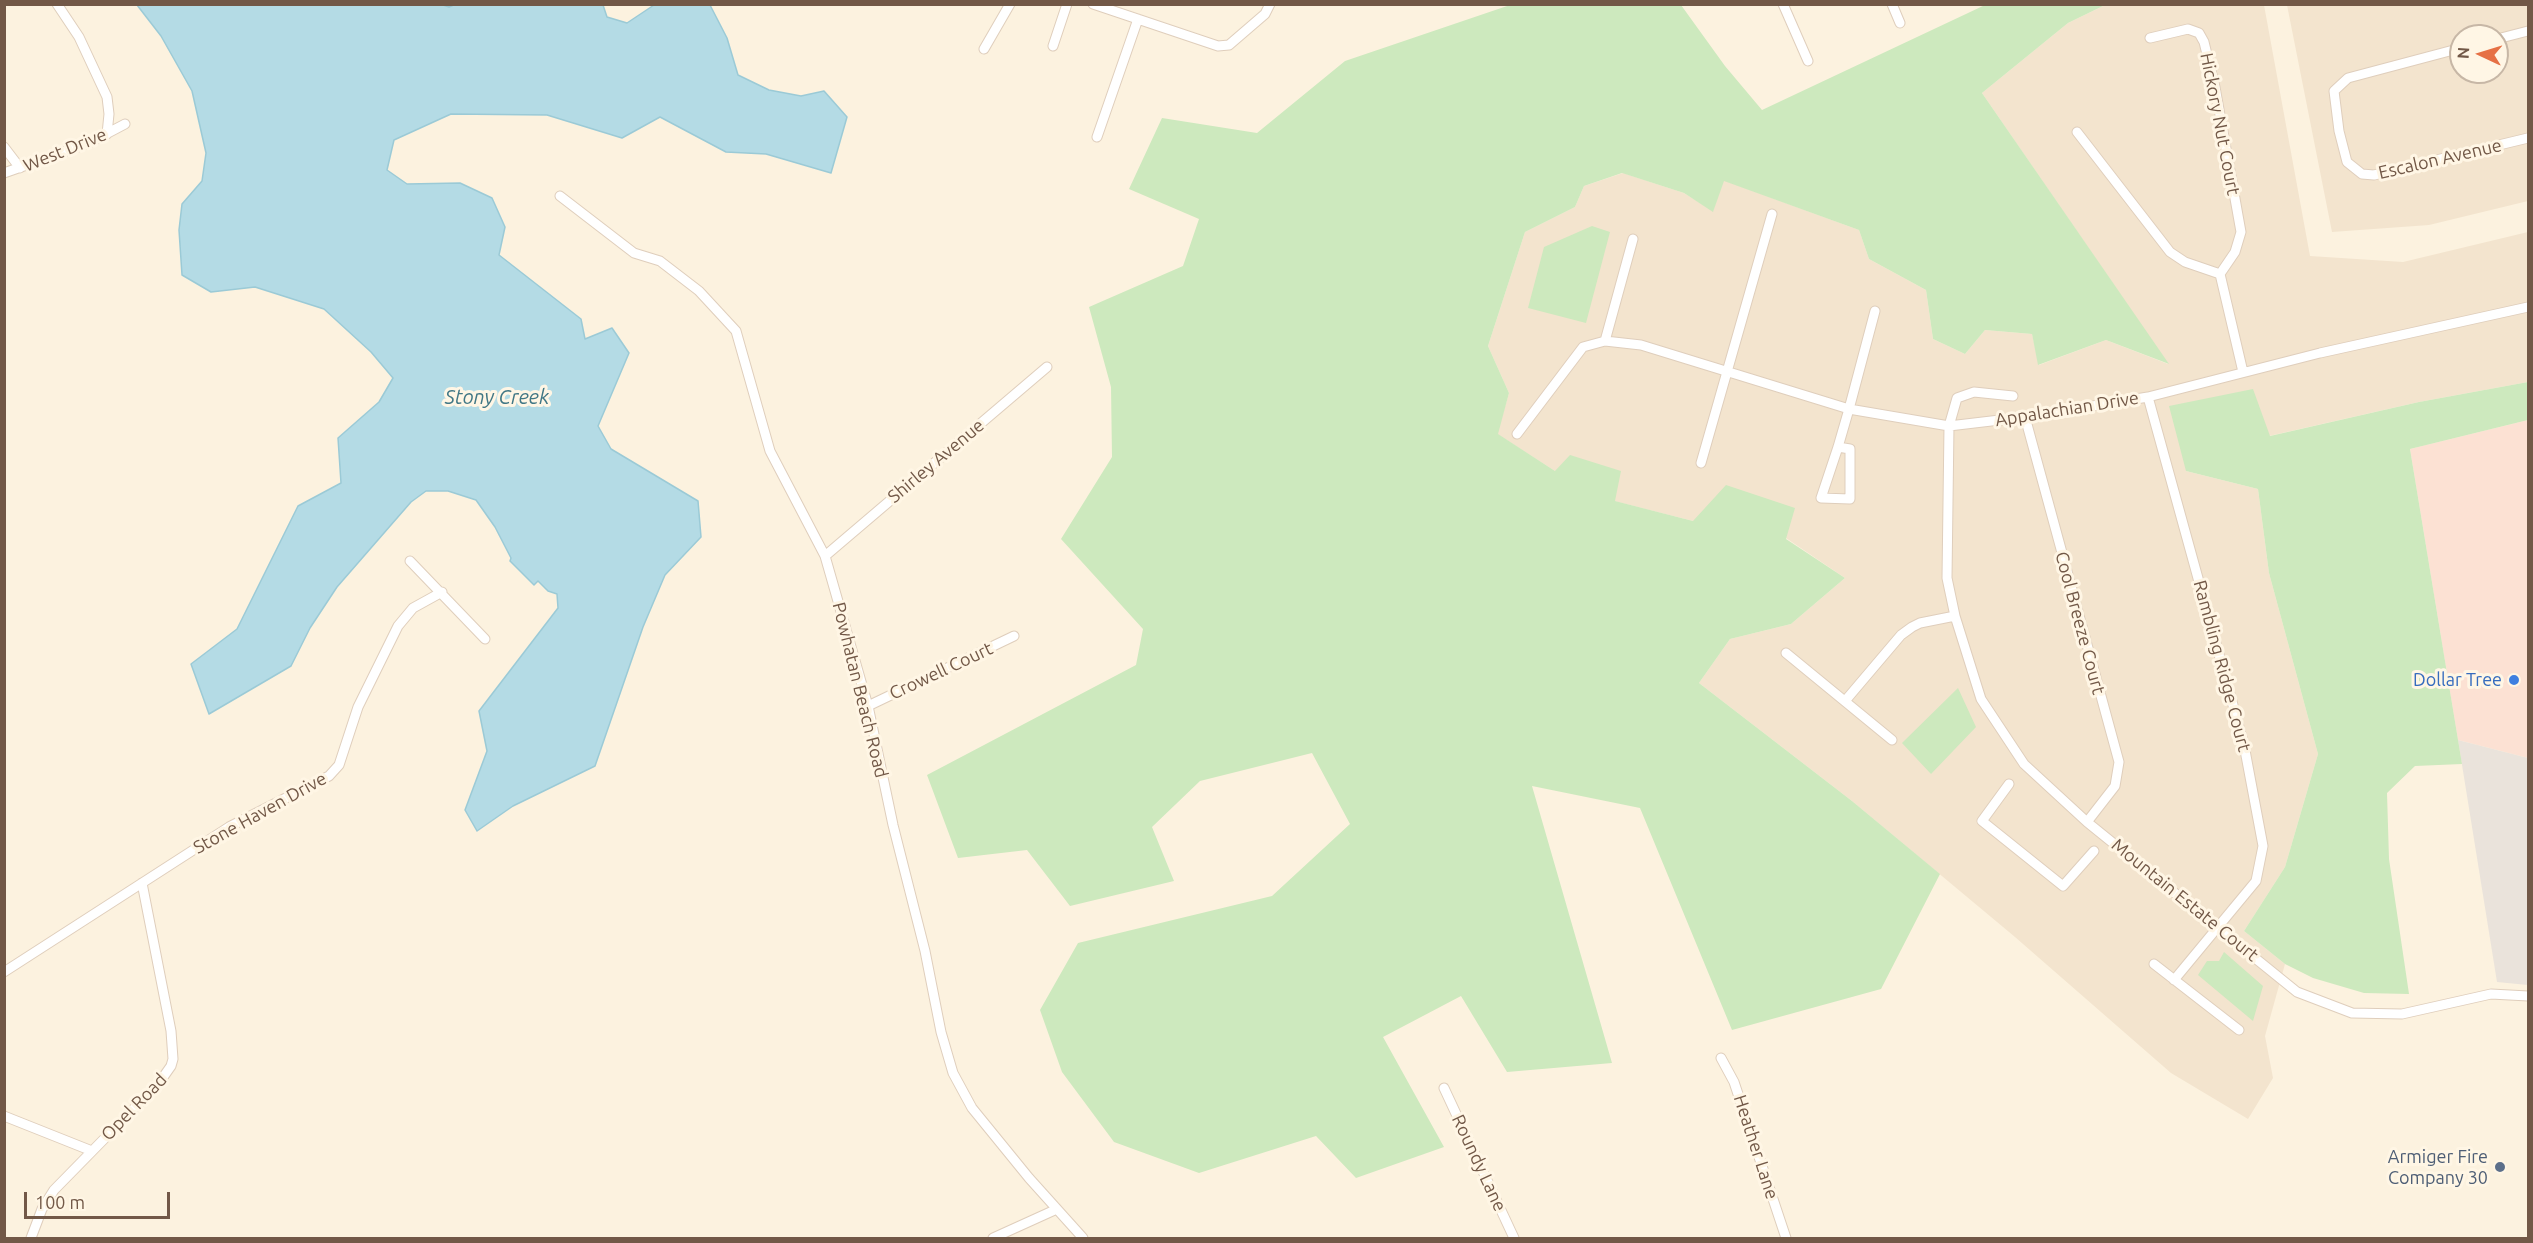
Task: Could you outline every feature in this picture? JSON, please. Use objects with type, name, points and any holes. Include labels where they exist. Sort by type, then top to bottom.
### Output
[{"type":"street","points":[[57,4],[79,37],[107,97],[110,114],[107,134]]},
{"type":"street","points":[[984,49],[1010,4]]},
{"type":"street","points":[[1053,46],[1067,4]]},
{"type":"street","points":[[1093,4],[1218,46],[1229,45],[1265,14],[1270,4]]},
{"type":"street","points":[[1783,4],[1808,61]]},
{"type":"street","points":[[1892,4],[1900,23]]},
{"type":"street","points":[[1097,137],[1138,19]]},
{"type":"street","name":"Hickory Nut Court","points":[[2150,38],[2188,29],[2199,33],[2204,42],[2215,87],[2241,232],[2235,252],[2220,274]]},
{"type":"street","points":[[2509,36],[2529,31]]},
{"type":"street","name":"Escalon Avenue","points":[[2449,51],[2348,78],[2334,91],[2339,131],[2347,162],[2362,174],[2374,175],[2529,138]]},
{"type":"street","name":"West Drive","points":[[4,173],[107,134],[125,124]]},
{"type":"street","points":[[2077,132],[2170,252],[2185,262],[2220,274],[2243,372]]},
{"type":"street","points":[[4,147],[20,168]]},
{"type":"street","name":"Powhatan Beach Road","points":[[560,196],[634,253],[660,261],[676,273],[699,291],[736,331],[770,451],[825,556],[868,706],[898,848],[953,1073],[972,1108],[1009,1155],[1083,1239]]},
{"type":"street","points":[[1701,463],[1772,214]]},
{"type":"street","points":[[1517,434],[1583,346],[1605,342],[1633,239]]},
{"type":"street","name":"Appalachian Drive","points":[[1605,342],[1641,345],[1850,409],[1949,426],[2025,417],[2148,397],[2320,353],[2529,306]]},
{"type":"street","points":[[1838,447],[1850,449],[1850,499],[1821,498],[1850,409],[1875,311]]},
{"type":"street","name":"Shirley Avenue","points":[[825,556],[1047,367]]},
{"type":"street","name":"Mountain Estate Court","points":[[2013,396],[1974,392],[1957,398],[1949,426],[1947,578],[1955,616],[1981,699],[2024,764],[2087,822],[2297,992],[2352,1013],[2402,1014],[2491,994],[2525,995]]},
{"type":"street","name":"Rambling Ridge Court","points":[[2148,397],[2244,745],[2263,846],[2256,881],[2217,925],[2174,980]]},
{"type":"street","name":"Cool Breeze Court","points":[[2025,417],[2119,762],[2115,786],[2087,822]]},
{"type":"street","points":[[410,561],[485,639]]},
{"type":"street","name":"Stone Haven Drive","points":[[4,972],[229,827],[321,781],[333,772],[342,758],[358,707],[398,626],[413,608],[442,592]]},
{"type":"street","points":[[1845,701],[1901,635],[1911,627],[1955,616]]},
{"type":"street","name":"Crowell Court","points":[[868,706],[1014,636]]},
{"type":"street","points":[[1786,653],[1892,740]]},
{"type":"street","points":[[2009,784],[1982,821],[2063,886],[2094,851]]},
{"type":"street","name":"Opel Road","points":[[31,1239],[42,1209],[54,1190],[168,1074],[173,1059],[171,1031],[142,883]]},
{"type":"street","points":[[2154,964],[2240,1030]]},
{"type":"street","name":"Heather Lane","points":[[1721,1058],[1734,1082],[1786,1239]]},
{"type":"street","name":"Roundy Lane","points":[[1444,1088],[1514,1239]]},
{"type":"street","points":[[4,1116],[92,1151]]},
{"type":"street","points":[[993,1239],[1057,1209]]},
{"type":"shaded area","points":[[2105,5],[2264,5],[2310,256],[2403,262],[2528,232],[2528,382],[2419,402],[2269,436],[2186,471],[2258,489],[2269,573],[2318,754],[2285,867],[2244,931],[2285,964],[2265,1036],[2273,1078],[2248,1119],[2171,1073],[2015,937],[1852,801],[1699,683],[1730,639],[1791,624],[1845,578],[1786,538],[1693,521],[1614,501],[1620,472],[1555,471],[1497,434],[1509,393],[1488,346],[1525,232],[1575,207],[1584,186],[1623,173],[1684,193],[1713,211],[1723,180],[1859,230],[1869,259],[1926,290],[1933,339],[1965,354],[1985,330],[2032,334],[2039,365],[2106,340],[2168,364],[1982,93],[2068,23]]},
{"type":"shaded area","points":[[2287,5],[2528,5],[2528,201],[2429,225],[2332,232]]},
{"type":"shaded area","points":[[2528,420],[2528,758],[2458,740],[2410,449]]},
{"type":"shaded area","points":[[2458,740],[2528,758],[2528,985],[2497,982]]},
{"type":"green space","points":[[1513,4],[1681,5],[1725,66],[1762,110],[1985,5],[2105,5],[2068,23],[1982,93],[2169,364],[2106,340],[2038,365],[2032,334],[1985,330],[1965,354],[1933,339],[1926,290],[1869,259],[1859,230],[1724,181],[1713,212],[1684,193],[1622,173],[1584,186],[1575,207],[1525,232],[1488,346],[1509,393],[1498,434],[1555,471],[1570,455],[1621,471],[1615,501],[1693,521],[1726,485],[1795,508],[1786,539],[1845,578],[1791,624],[1730,639],[1699,683],[1852,801],[1940,874],[1881,989],[1732,1030],[1640,808],[1532,786],[1612,1063],[1507,1072],[1461,996],[1383,1037],[1444,1147],[1356,1178],[1316,1136],[1199,1173],[1114,1142],[1062,1072],[1040,1010],[1078,943],[1272,896],[1350,824],[1312,753],[1200,781],[1152,827],[1174,881],[1070,906],[1027,850],[958,858],[927,775],[1136,665],[1143,629],[1061,539],[1112,457],[1111,387],[1089,307],[1183,266],[1199,219],[1129,189],[1162,118],[1257,133],[1345,61]]},
{"type":"green space","points":[[1592,226],[1610,232],[1586,323],[1528,308],[1544,247]]},
{"type":"green space","points":[[2528,382],[2528,420],[2410,449],[2462,764],[2415,766],[2387,793],[2389,859],[2409,994],[2364,993],[2313,978],[2285,964],[2244,931],[2285,867],[2318,754],[2269,573],[2258,489],[2186,471],[2169,406],[2253,389],[2270,436],[2419,402]]},
{"type":"green space","points":[[1958,688],[1976,727],[1931,774],[1902,743]]},
{"type":"green space","points":[[2224,952],[2263,986],[2253,1021],[2198,975],[2207,961],[2219,961]]},
{"type":"water","name":"Stony Creek","points":[[440,4],[449,7],[456,4],[603,5],[607,17],[627,23],[654,5],[710,5],[727,38],[738,75],[769,90],[801,96],[824,91],[847,117],[831,173],[766,154],[726,152],[660,117],[622,138],[547,115],[451,114],[394,140],[387,170],[407,184],[460,183],[492,198],[505,227],[499,255],[581,319],[585,339],[612,328],[629,353],[598,426],[611,449],[698,501],[701,537],[665,575],[643,627],[595,766],[513,806],[477,831],[465,810],[487,751],[479,711],[558,608],[557,594],[548,591],[538,581],[534,585],[510,561],[511,558],[495,527],[476,500],[448,491],[426,491],[411,502],[337,587],[310,628],[291,666],[209,714],[191,664],[237,629],[298,506],[341,483],[338,438],[379,402],[393,378],[371,352],[324,309],[255,287],[211,292],[182,275],[179,230],[182,204],[202,181],[206,153],[192,91],[161,36],[137,5]]},
{"type":"place","name":"Dollar Tree","points":[[2514,680]]},
{"type":"place","name":"Armiger Fire Company 30","points":[[2500,1167]]}]
